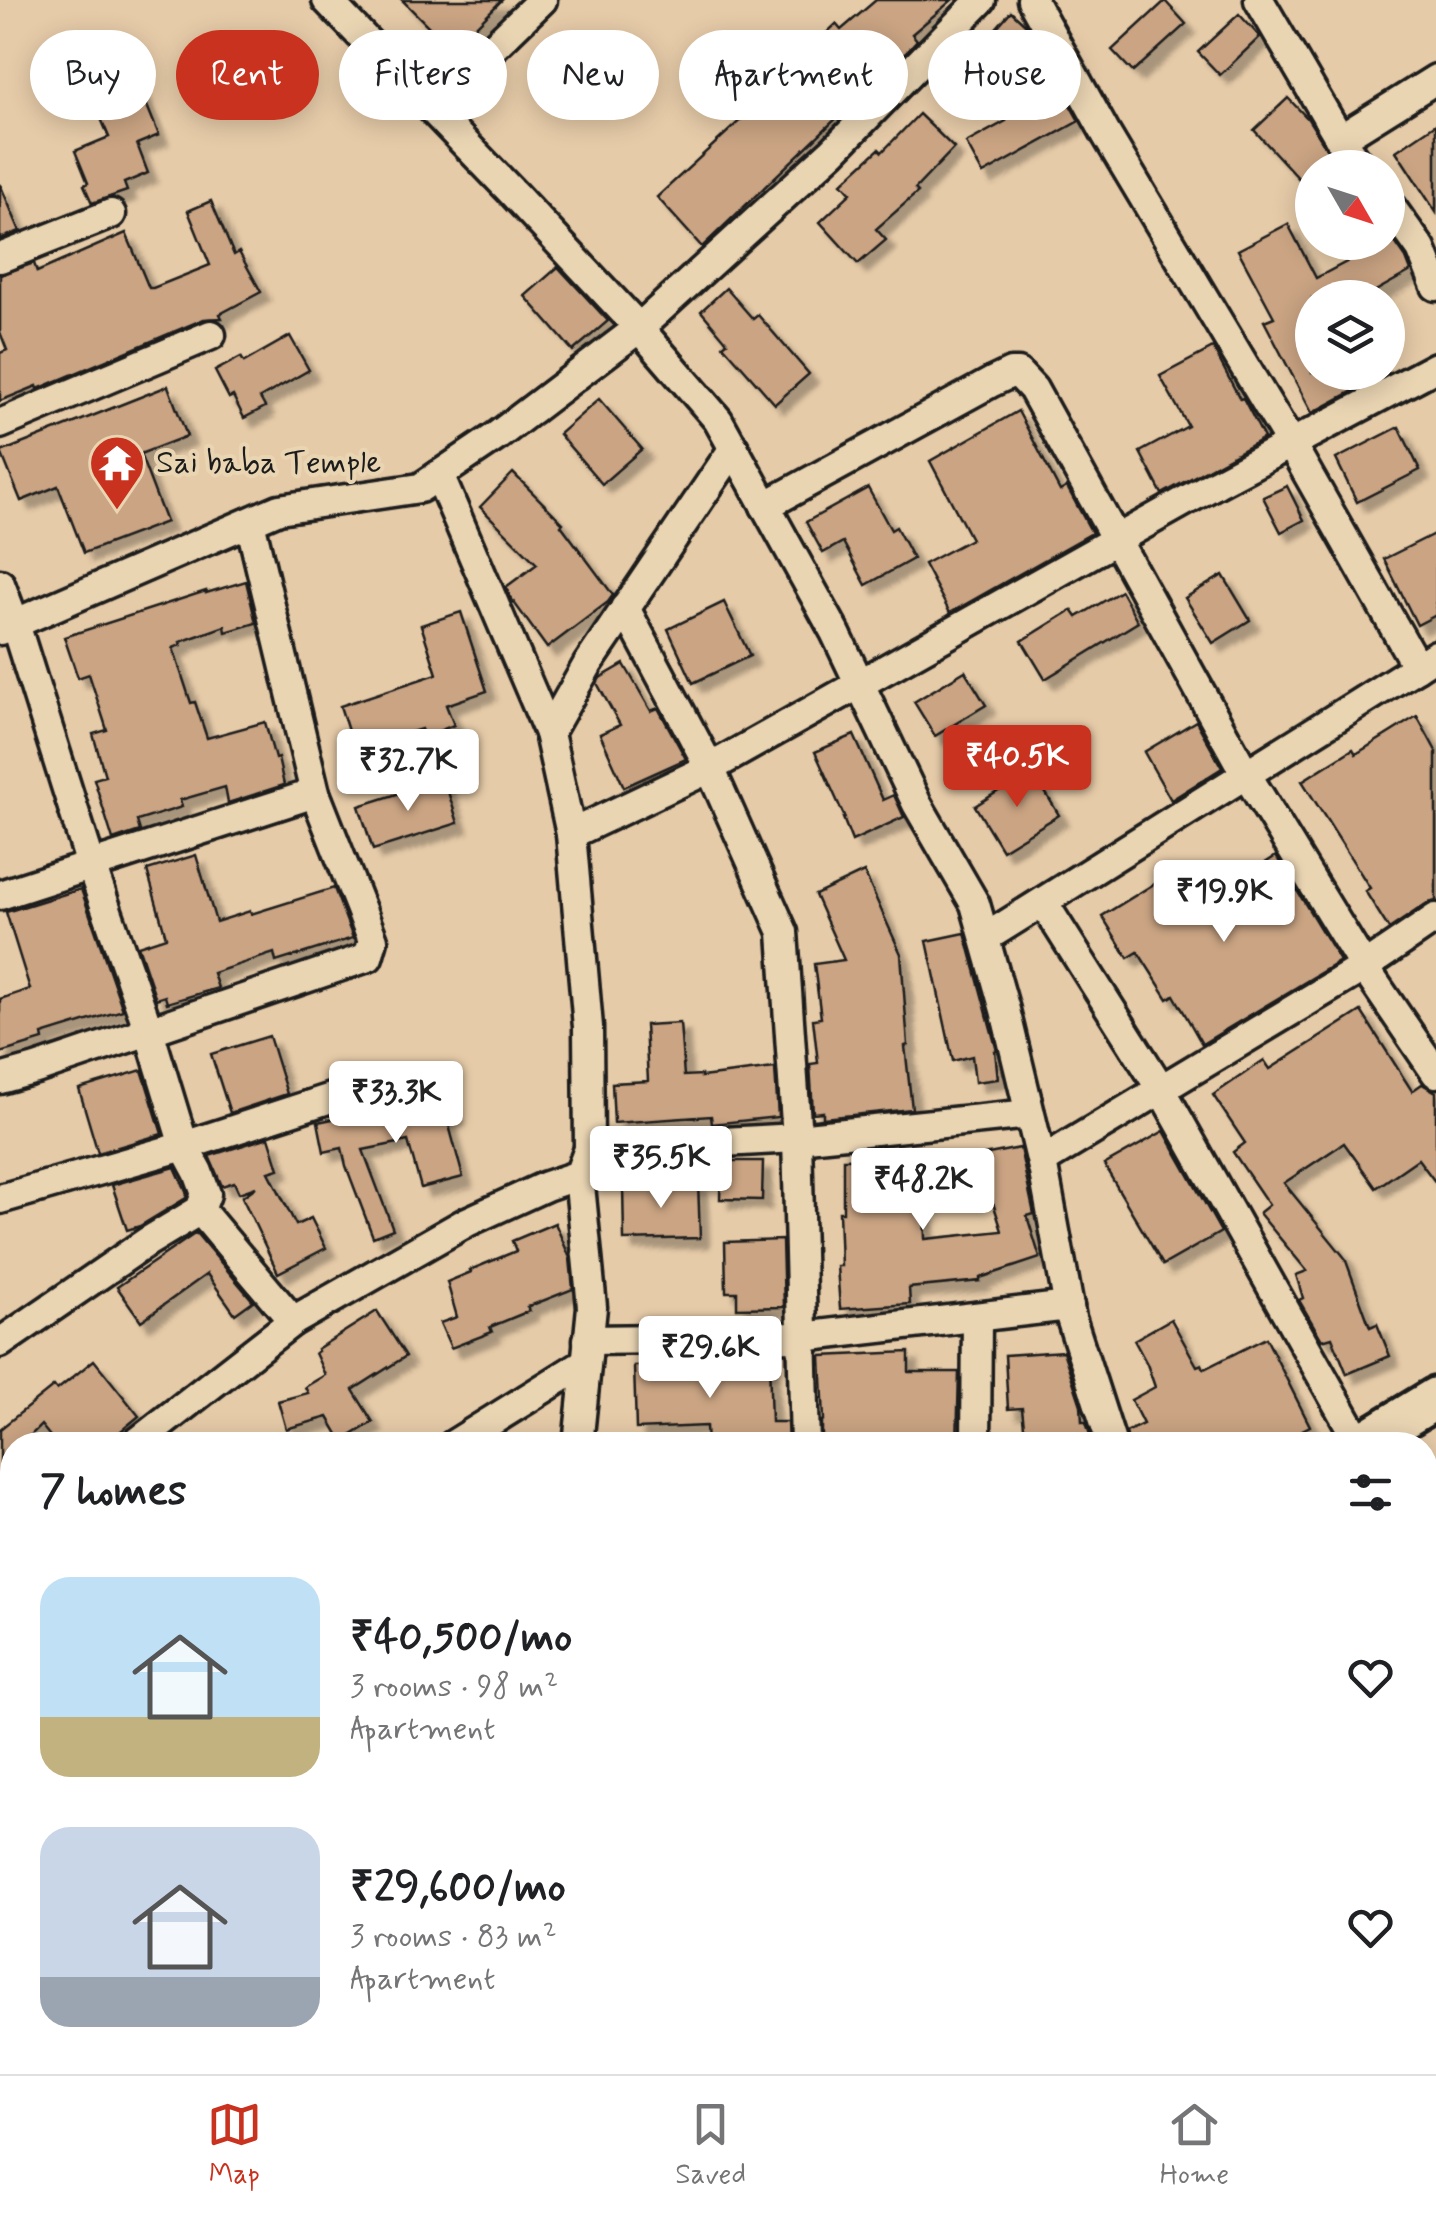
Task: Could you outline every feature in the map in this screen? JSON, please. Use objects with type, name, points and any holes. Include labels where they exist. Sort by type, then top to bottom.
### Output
[{"type":"street","points":[[327,0],[356,30]]},
{"type":"street","points":[[507,34],[542,0]]},
{"type":"street","points":[[8,627],[279,509],[420,488],[498,436],[638,328],[833,150],[981,0]]},
{"type":"street","points":[[985,938],[1427,661],[1291,444],[1106,134],[1032,0]]},
{"type":"street","points":[[1259,0],[1348,150]]},
{"type":"street","points":[[1340,139],[1436,79]]},
{"type":"street","points":[[443,120],[638,328],[718,420],[835,632],[917,804],[975,904],[1006,1010],[1042,1162],[1071,1318],[1108,1432]]},
{"type":"street","points":[[0,258],[111,214]]},
{"type":"street","points":[[1405,226],[1422,249],[1436,286]]},
{"type":"street","points":[[0,424],[212,336]]},
{"type":"street","points":[[570,834],[710,768],[1116,540],[1436,367]]},
{"type":"street","points":[[765,506],[992,382],[1018,372],[1033,389],[1247,775],[1364,967],[1436,1073]]},
{"type":"street","points":[[549,733],[588,664],[734,448]]},
{"type":"street","points":[[439,474],[549,733],[570,834],[588,1027],[584,1162],[592,1307],[579,1432]]},
{"type":"street","points":[[0,1079],[368,957],[373,940],[315,793],[250,522]]},
{"type":"street","points":[[0,584],[8,627],[149,1031],[184,1146],[206,1194],[200,1210],[0,1344]]},
{"type":"street","points":[[625,608],[710,768],[783,932],[797,1138],[805,1432]]},
{"type":"street","points":[[0,895],[315,793]]},
{"type":"street","points":[[1044,902],[1160,1090],[1353,1432]]},
{"type":"street","points":[[1042,1162],[1364,967],[1436,918]]},
{"type":"street","points":[[0,1200],[362,1088]]},
{"type":"street","points":[[151,1432],[294,1320],[467,1222],[546,1186],[584,1162],[1030,1114]]},
{"type":"street","points":[[200,1210],[294,1320]]},
{"type":"street","points":[[471,1432],[587,1351],[802,1337],[1069,1306]]},
{"type":"street","points":[[976,1432],[977,1316]]},
{"type":"street","points":[[1385,1432],[1434,1408]]},
{"type":"building","points":[[402,0],[502,0],[472,30],[432,30]]},
{"type":"building","points":[[876,0],[952,0],[912,34],[917,40],[908,50],[908,30],[841,30]]},
{"type":"building","points":[[1165,1],[1186,24],[1133,72],[1112,50]]},
{"type":"building","points":[[1011,11],[1028,30],[995,30]]},
{"type":"building","points":[[1239,14],[1260,37],[1220,75],[1198,52]]},
{"type":"building","points":[[1288,98],[1308,119],[1328,150],[1295,150],[1295,174],[1254,130]]},
{"type":"building","points":[[919,114],[954,148],[915,189],[918,192],[876,229],[886,240],[858,264],[820,222],[851,193],[842,183],[879,149],[882,152]]},
{"type":"building","points":[[102,120],[153,120],[159,135],[137,144],[148,173],[124,183],[127,191],[92,203],[75,151],[109,137]]},
{"type":"building","points":[[740,120],[835,120],[702,247],[657,197]]},
{"type":"building","points":[[1006,121],[1079,121],[983,174],[966,143]]},
{"type":"building","points":[[1436,124],[1436,212],[1405,165],[1405,150],[1397,150]]},
{"type":"building","points":[[0,184],[20,231],[0,239]]},
{"type":"building","points":[[211,201],[234,255],[239,252],[261,292],[220,314],[222,318],[204,319],[38,389],[37,386],[0,401],[0,353],[7,350],[0,332],[0,275],[34,263],[37,272],[126,233],[149,288],[153,288],[210,265],[188,211]]},
{"type":"building","points":[[1288,224],[1295,238],[1295,260],[1307,260],[1316,278],[1350,260],[1405,260],[1405,257],[1411,271],[1395,280],[1295,280],[1295,380],[1264,321],[1274,317],[1238,250]]},
{"type":"building","points":[[558,267],[608,321],[573,351],[525,296]]},
{"type":"building","points":[[726,288],[753,319],[758,315],[809,374],[775,404],[723,345],[727,342],[701,311]]},
{"type":"building","points":[[290,336],[309,370],[260,398],[265,407],[244,418],[215,371],[241,357],[244,362]]},
{"type":"building","points":[[1213,348],[1264,438],[1162,494],[1140,452],[1188,426],[1160,376]]},
{"type":"building","points":[[168,386],[187,436],[140,454],[166,522],[84,553],[58,486],[21,501],[1,452]]},
{"type":"building","points":[[1300,390],[1355,390],[1312,413]]},
{"type":"building","points":[[599,399],[642,449],[602,484],[559,434]]},
{"type":"building","points":[[1018,411],[1060,491],[1067,487],[1092,533],[950,613],[924,564],[971,539],[930,461]]},
{"type":"building","points":[[1399,427],[1420,470],[1357,502],[1336,459]]},
{"type":"building","points":[[513,473],[563,523],[613,595],[547,648],[506,587],[537,564],[480,507]]},
{"type":"building","points":[[1287,486],[1304,520],[1281,532],[1263,497]]},
{"type":"building","points":[[868,488],[891,530],[896,527],[913,559],[866,585],[843,542],[823,553],[806,522]]},
{"type":"building","points":[[1436,533],[1436,615],[1417,625],[1384,559]]},
{"type":"building","points":[[1223,575],[1250,620],[1213,643],[1185,598]]},
{"type":"building","points":[[246,581],[256,623],[226,632],[225,626],[173,648],[207,738],[265,722],[284,785],[228,803],[225,787],[180,800],[182,807],[137,821],[140,831],[113,840],[94,779],[105,776],[93,734],[107,730],[89,674],[78,678],[64,637]]},
{"type":"building","points":[[1121,591],[1138,622],[1045,679],[1022,641],[1072,610],[1077,617]]},
{"type":"building","points":[[724,602],[750,656],[693,683],[668,629]]},
{"type":"building","points":[[461,612],[487,691],[446,705],[454,725],[424,737],[421,729],[354,750],[340,706],[437,674],[421,625]]},
{"type":"building","points":[[624,664],[651,711],[658,708],[686,759],[624,787],[600,734],[620,725],[597,683]]},
{"type":"building","points":[[965,671],[986,705],[935,736],[914,702]]},
{"type":"building","points":[[1417,716],[1436,751],[1436,901],[1389,929],[1365,891],[1370,888],[1302,781],[1353,749],[1356,754]]},
{"type":"building","points":[[1196,721],[1222,768],[1171,800],[1144,752]]},
{"type":"building","points":[[854,735],[883,800],[894,795],[904,817],[852,841],[815,752]]},
{"type":"building","points":[[1032,770],[1059,815],[1002,850],[975,806]]},
{"type":"building","points":[[444,779],[458,823],[373,850],[359,806]]},
{"type":"building","points":[[196,855],[216,922],[334,888],[353,938],[276,962],[274,953],[213,973],[218,988],[167,1003],[165,996],[156,999],[138,946],[166,937],[147,870]]},
{"type":"building","points":[[1276,856],[1340,961],[1202,1044],[1174,995],[1168,999],[1138,952],[1128,958],[1102,916],[1175,871],[1197,907]]},
{"type":"building","points":[[864,872],[901,954],[912,1109],[823,1118],[823,1112],[813,1113],[810,1064],[818,1063],[813,1019],[821,1018],[814,964],[844,960],[815,895]]},
{"type":"building","points":[[81,889],[123,1010],[42,1035],[43,1040],[0,1053],[0,999],[30,989],[6,912]]},
{"type":"building","points":[[965,933],[997,1051],[998,1079],[975,1082],[972,1056],[953,1061],[927,941]]},
{"type":"building","points":[[1361,1011],[1412,1091],[1422,1084],[1436,1092],[1436,1183],[1418,1159],[1376,1188],[1344,1143],[1284,1183],[1345,1258],[1370,1327],[1377,1324],[1390,1356],[1347,1374],[1332,1337],[1322,1340],[1299,1300],[1303,1298],[1296,1275],[1307,1271],[1259,1213],[1269,1205],[1233,1152],[1245,1143],[1213,1095],[1264,1060],[1270,1069]]},
{"type":"building","points":[[680,1023],[684,1076],[775,1068],[778,1117],[712,1124],[711,1116],[614,1123],[612,1083],[648,1081],[645,1025]]},
{"type":"building","points":[[269,1036],[287,1094],[230,1113],[211,1054]]},
{"type":"building","points":[[142,1070],[162,1134],[98,1153],[79,1089]]},
{"type":"building","points":[[446,1086],[455,1116],[447,1118],[463,1177],[421,1188],[408,1141],[363,1150],[393,1229],[373,1237],[342,1148],[324,1152],[318,1122],[348,1111],[349,1115],[383,1107]]},
{"type":"building","points":[[1164,1131],[1221,1232],[1163,1265],[1104,1165]]},
{"type":"building","points":[[269,1137],[279,1169],[269,1172],[296,1225],[311,1218],[326,1248],[278,1273],[242,1197],[256,1187],[239,1193],[234,1182],[222,1186],[209,1156]]},
{"type":"building","points":[[1020,1148],[1034,1214],[1027,1216],[1040,1258],[980,1281],[909,1288],[910,1304],[840,1309],[837,1266],[841,1266],[839,1212],[843,1212],[843,1159],[914,1158],[914,1210],[924,1210],[925,1239],[1002,1231],[983,1155]]},
{"type":"building","points":[[721,1161],[763,1161],[762,1200],[720,1199]]},
{"type":"building","points":[[175,1167],[186,1198],[127,1230],[112,1185]]},
{"type":"building","points":[[698,1182],[700,1238],[624,1240],[623,1184]]},
{"type":"building","points":[[555,1223],[570,1258],[573,1289],[527,1307],[529,1311],[490,1327],[492,1332],[451,1348],[440,1323],[457,1317],[447,1282],[516,1251],[512,1241]]},
{"type":"building","points":[[196,1233],[253,1301],[235,1314],[207,1274],[141,1321],[117,1287]]},
{"type":"building","points":[[782,1240],[784,1307],[737,1308],[737,1292],[726,1292],[725,1242]]},
{"type":"building","points":[[377,1311],[406,1356],[353,1390],[373,1422],[357,1432],[337,1432],[328,1417],[286,1429],[278,1401],[308,1393],[305,1387],[325,1375],[315,1353]]},
{"type":"building","points":[[1171,1319],[1197,1366],[1202,1364],[1204,1369],[1266,1338],[1310,1426],[1298,1432],[1126,1432],[1143,1424],[1131,1400],[1155,1387],[1134,1340]]},
{"type":"building","points":[[1063,1351],[1081,1405],[1082,1422],[1086,1422],[1089,1432],[1025,1432],[1022,1408],[1008,1409],[1005,1355]]},
{"type":"building","points":[[909,1352],[909,1372],[959,1372],[957,1432],[822,1432],[821,1356]]},
{"type":"building","points":[[94,1360],[139,1416],[120,1432],[47,1432],[41,1425],[34,1432],[0,1432],[54,1386],[57,1390]]},
{"type":"building","points":[[769,1361],[771,1422],[787,1422],[787,1432],[706,1432],[706,1426],[636,1429],[634,1366]]},
{"type":"place","name":"Sai baba Temple","points":[[117,512]]}]
